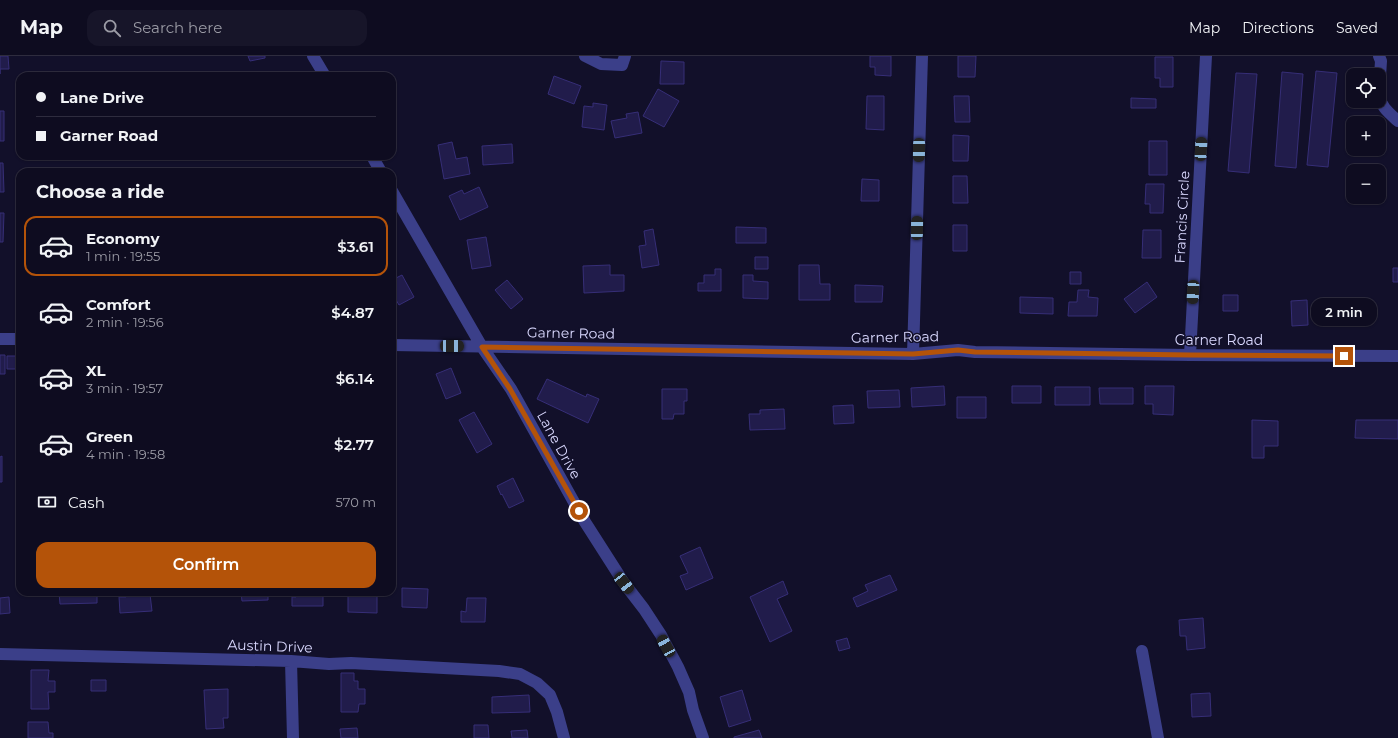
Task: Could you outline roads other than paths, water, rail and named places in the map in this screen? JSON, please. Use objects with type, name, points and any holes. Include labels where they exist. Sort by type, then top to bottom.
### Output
[{"type":"street","points":[[312,56],[322,72]]},
{"type":"street","points":[[585,56],[601,64],[622,65],[625,56]]},
{"type":"street","points":[[913,354],[922,56]]},
{"type":"street","name":"Francis Circle","points":[[1190,355],[1206,56]]},
{"type":"street","points":[[1379,56],[1381,68]]},
{"type":"street","points":[[1384,108],[1398,121]]},
{"type":"street","name":"Lane Drive","points":[[396,198],[482,347],[510,389],[585,522],[624,583],[644,609],[661,635],[689,692],[693,710],[703,738]]},
{"type":"street","points":[[0,339],[16,339]]},
{"type":"street","name":"Garner Road","points":[[396,345],[913,354],[958,350],[975,352],[1190,355],[1398,356]]},
{"type":"street","points":[[1142,651],[1158,738]]},
{"type":"street","name":"Austin Drive","points":[[0,654],[291,661],[329,664],[352,663],[499,671],[520,674],[537,683],[550,695],[557,712],[564,738]]},
{"type":"street","points":[[291,661],[293,738]]}]
